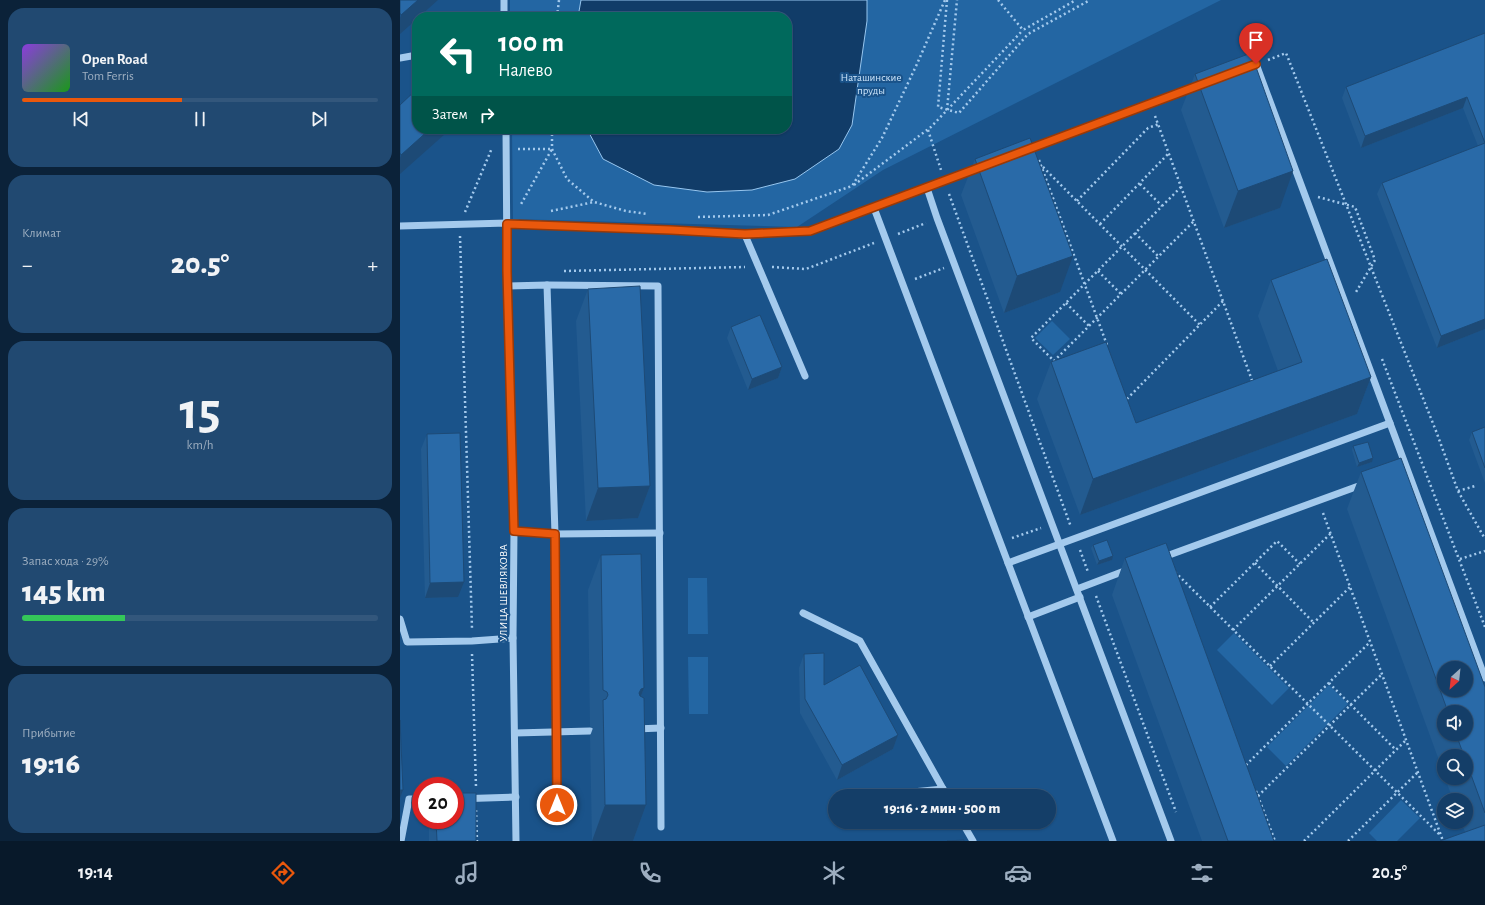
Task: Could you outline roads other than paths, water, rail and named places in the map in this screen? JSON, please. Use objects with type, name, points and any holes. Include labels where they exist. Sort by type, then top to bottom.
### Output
[{"type":"street","points":[[504,0],[504,12]]},
{"type":"street","points":[[400,58],[412,56]]},
{"type":"street","points":[[1239,71],[1256,64],[1390,423],[1404,469],[1485,678]]},
{"type":"street","points":[[1018,154],[1202,84]]},
{"type":"street","name":"УЛИЦА ШЕВЛЯКОВА","points":[[506,134],[514,531],[513,638],[516,841]]},
{"type":"street","points":[[401,228],[507,224],[745,234],[810,231],[989,165]]},
{"type":"street","points":[[927,188],[1171,841]]},
{"type":"street","points":[[874,208],[1113,841]]},
{"type":"street","points":[[745,234],[805,376]]},
{"type":"street","points":[[547,285],[555,534],[557,820]]},
{"type":"street","points":[[508,286],[658,286],[661,827]]},
{"type":"street","points":[[1008,563],[1390,423]]},
{"type":"street","points":[[1154,560],[1374,480]]},
{"type":"street","points":[[514,531],[555,534],[660,533]]},
{"type":"street","points":[[1077,589],[1134,568]]},
{"type":"street","points":[[1028,616],[1080,597]]},
{"type":"street","points":[[804,613],[860,641],[943,789]]},
{"type":"street","points":[[400,619],[407,642],[472,641],[513,638]]},
{"type":"street","points":[[631,729],[661,728]]},
{"type":"street","points":[[515,733],[590,731]]},
{"type":"street","points":[[464,799],[516,797]]},
{"type":"street","points":[[401,841],[409,799],[412,799]]},
{"type":"street","points":[[966,829],[973,841]]},
{"type":"park label","name":"Наташинские пруды","points":[[871,83]]}]
